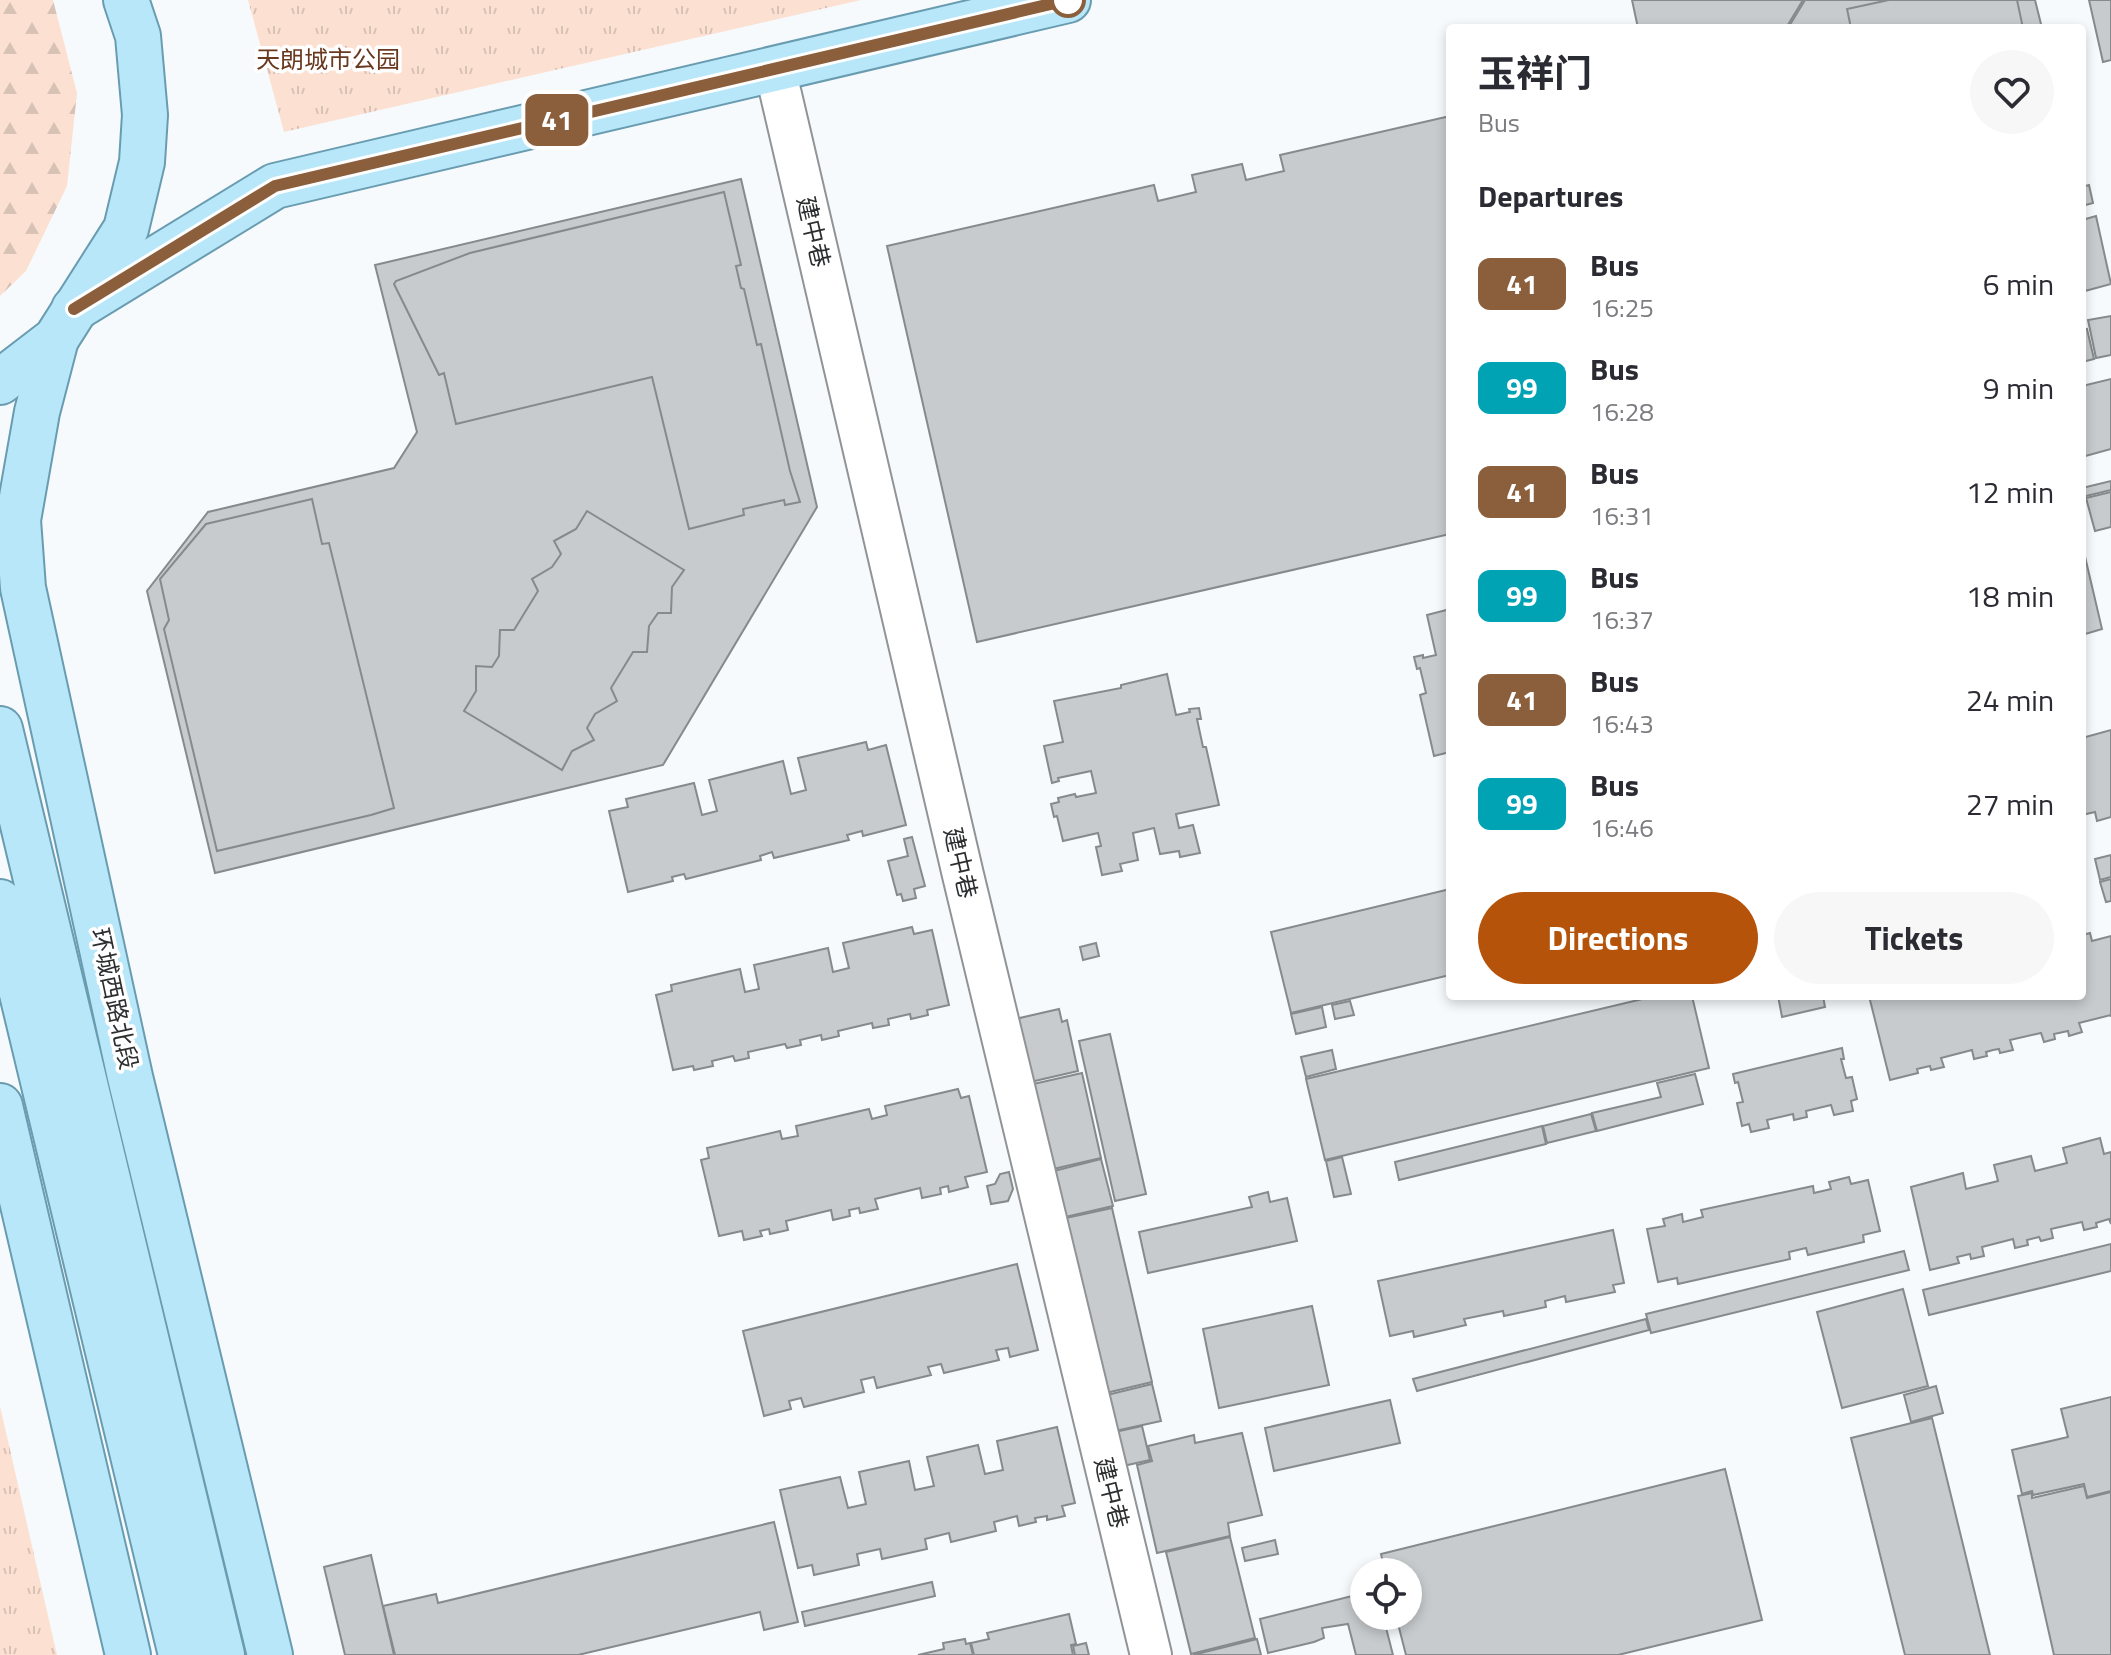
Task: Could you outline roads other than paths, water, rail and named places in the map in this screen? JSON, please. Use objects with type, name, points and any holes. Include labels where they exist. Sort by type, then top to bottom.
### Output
[{"type":"main road","points":[[65,324],[126,229],[142,162],[145,115],[138,36],[126,0]]},
{"type":"main road","points":[[0,382],[65,324],[275,186],[1068,0]]},
{"type":"main road","name":"环城西路北段","points":[[65,324],[37,412],[12,573],[270,1655]]},
{"type":"main road","name":"环城西路北段","points":[[0,729],[222,1655]]},
{"type":"main road","points":[[0,902],[181,1655]]},
{"type":"main road","points":[[0,1106],[128,1655]]},
{"type":"street","name":"建中巷","points":[[775,69],[966,890],[1151,1655]]},
{"type":"park label","name":"天朗城市公园","points":[[328,60]]}]
